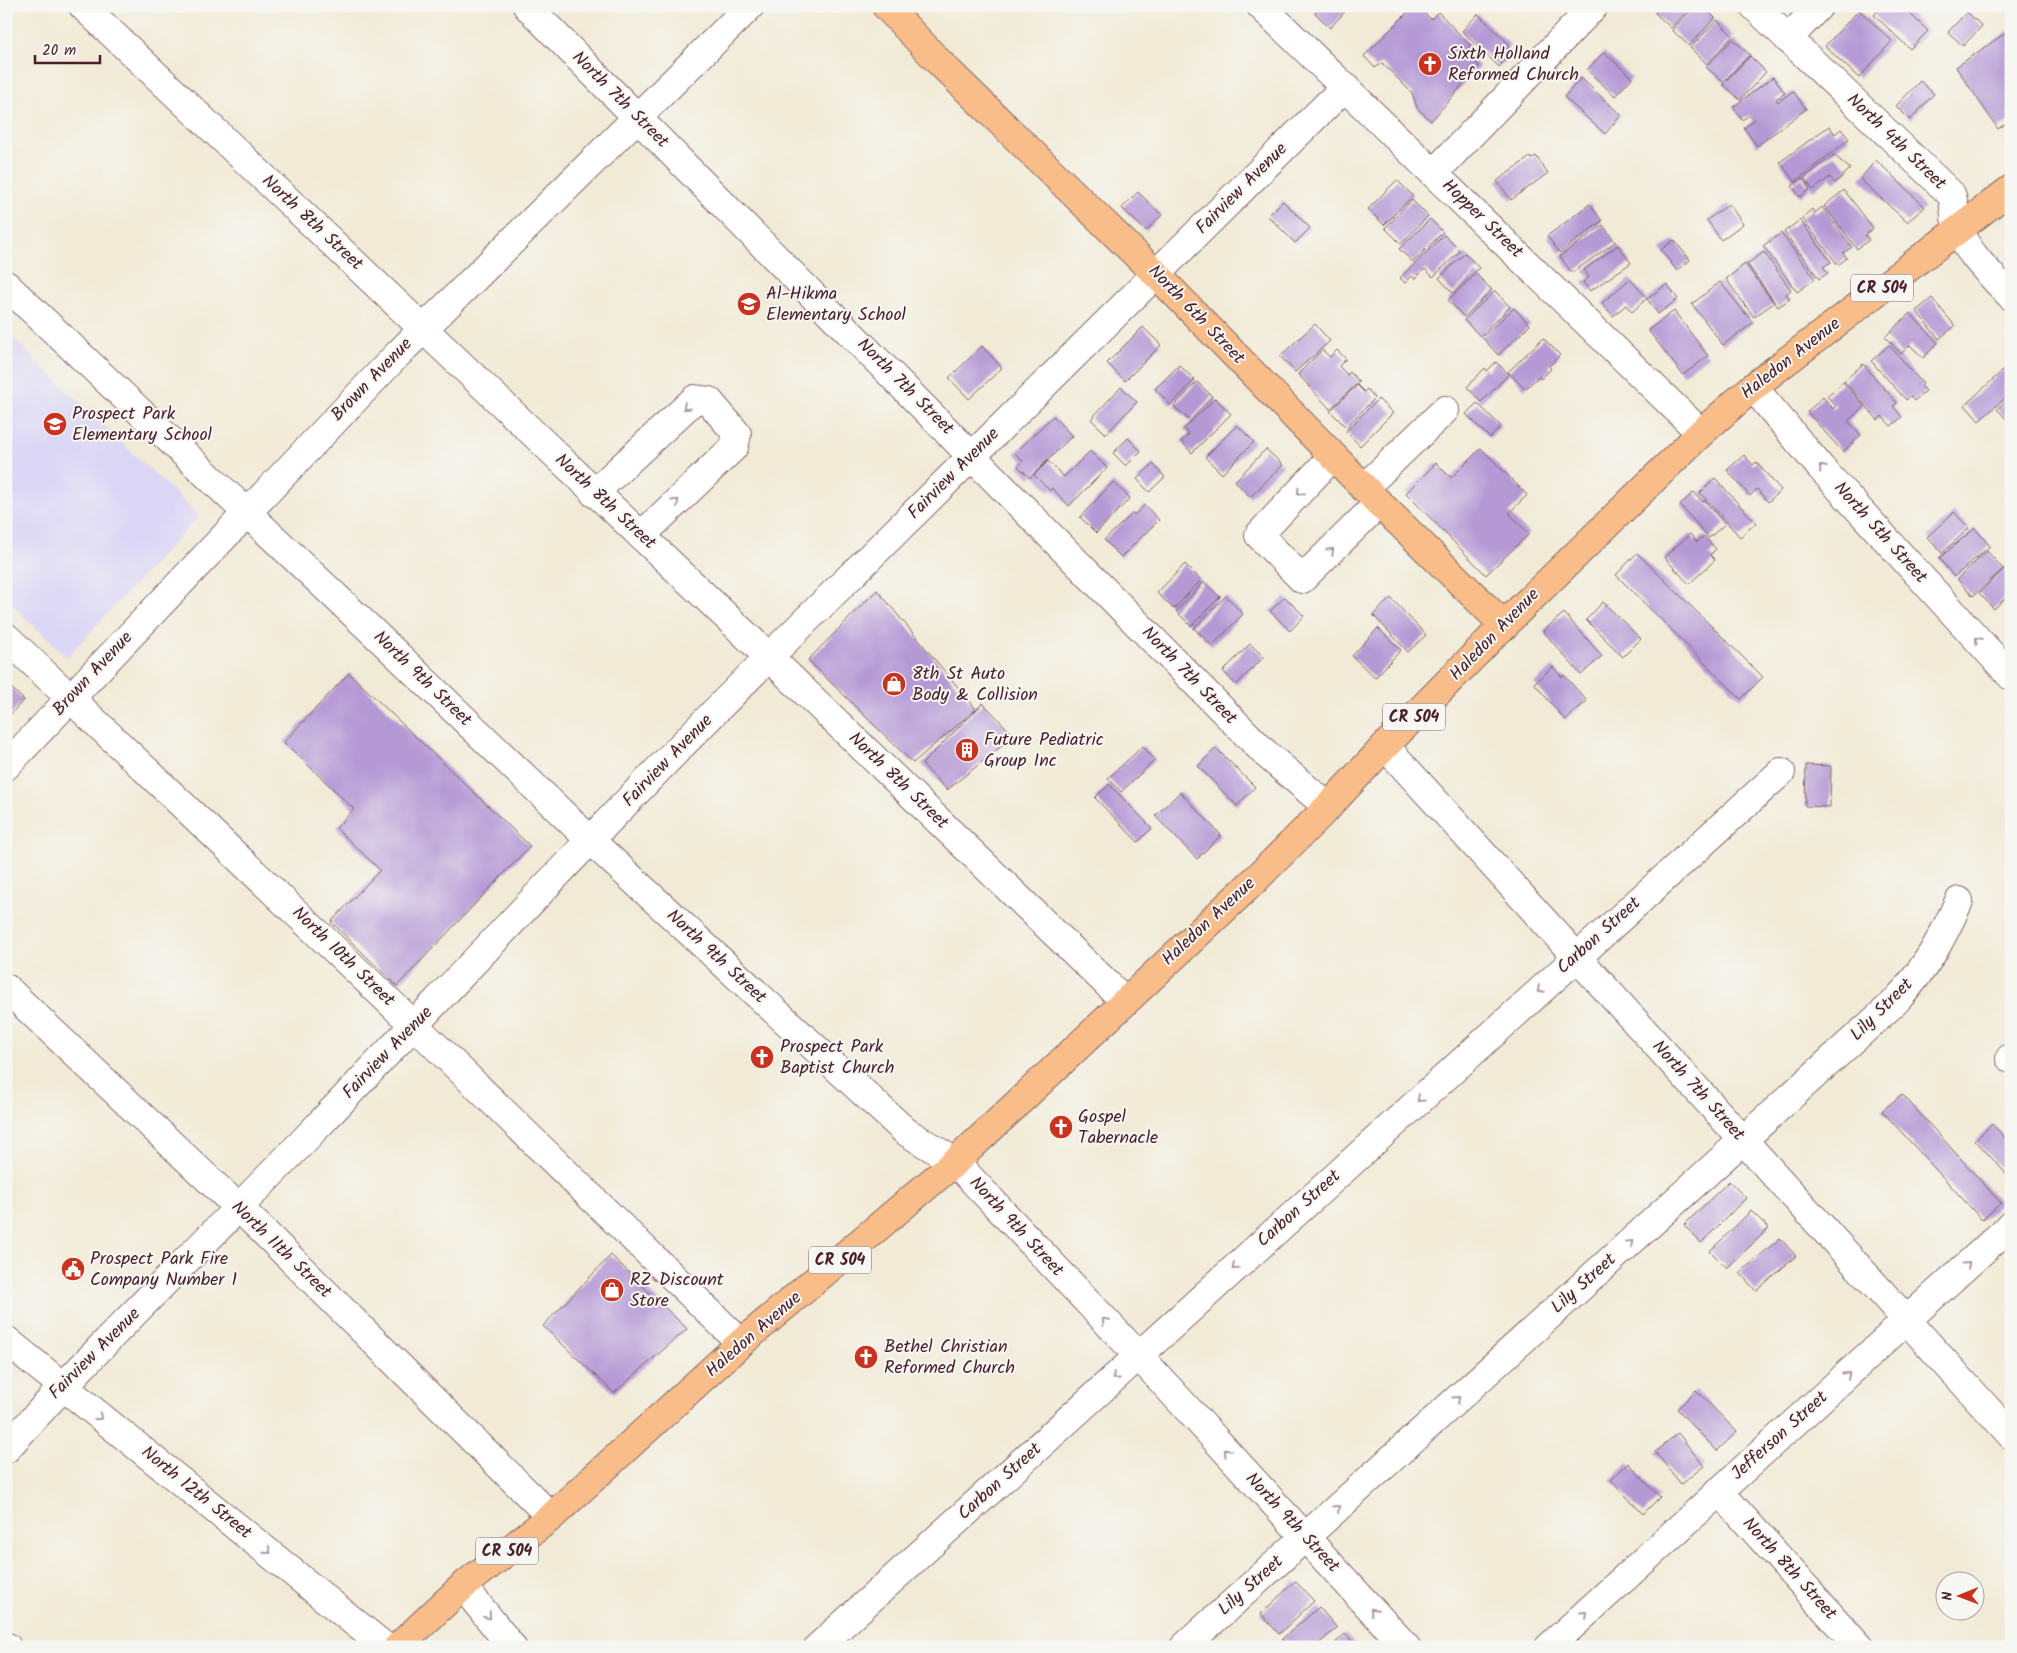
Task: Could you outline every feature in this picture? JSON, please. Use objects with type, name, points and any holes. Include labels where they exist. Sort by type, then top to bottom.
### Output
[{"type":"main road","name":"North 6th Street","points":[[886,6],[941,64],[1157,275],[1372,496],[1505,626]]},
{"type":"main road","name":"Haledon Avenue","points":[[398,1647],[463,1586],[551,1517],[741,1344],[955,1162],[1256,879],[1527,602],[1701,433],[1753,387],[2011,189]]},
{"type":"street","name":"North 8th Street","points":[[82,6],[770,657],[1125,1001]]},
{"type":"street","name":"North 7th Street","points":[[527,6],[1265,753],[1328,807]]},
{"type":"street","name":"Brown Avenue","points":[[6,766],[246,512],[424,328],[750,6]]},
{"type":"street","name":"Hopper Street","points":[[1261,6],[1701,433]]},
{"type":"street","points":[[1434,173],[1594,6]]},
{"type":"street","name":"North 4th Street","points":[[1754,6],[1951,194],[1954,200],[1958,229],[1980,263],[2011,296]]},
{"type":"street","points":[[1788,39],[1819,6]]},
{"type":"street","name":"Fairview Avenue","points":[[6,1449],[61,1386],[239,1208],[590,840],[770,657],[1345,87]]},
{"type":"street","name":"North 9th Street","points":[[6,284],[590,840],[905,1131],[955,1162],[1139,1356],[1406,1647]]},
{"type":"street","name":"North 5th Street","points":[[1753,387],[1822,468],[2011,676]]},
{"type":"street","points":[[594,492],[694,399],[709,401],[737,434],[734,447],[641,536]]},
{"type":"street","points":[[1333,456],[1258,535],[1302,580],[1445,410]]},
{"type":"street","name":"North 10th Street","points":[[6,637],[414,1025],[741,1344]]},
{"type":"street","name":"North 7th Street","points":[[1385,746],[2011,1436]]},
{"type":"street","name":"Carbon Street","points":[[818,1647],[1781,772]]},
{"type":"street","name":"Lily Street","points":[[1184,1647],[1895,1002],[1931,958],[1944,935],[1958,901]]},
{"type":"street","name":"North 11th Street","points":[[6,988],[239,1208],[551,1517]]},
{"type":"street","name":"Jefferson Street","points":[[1549,1647],[2011,1225]]},
{"type":"street","name":"North 12th Street","points":[[6,1340],[385,1647]]},
{"type":"street","name":"North 8th Street","points":[[1719,1491],[1859,1647]]},
{"type":"street","points":[[463,1586],[512,1647]]},
{"type":"shaded area","name":"Prospect Park Elementary School","points":[[6,332],[199,516],[67,657],[6,599]]},
{"type":"building","points":[[1321,6],[1350,6],[1330,28],[1315,13]]},
{"type":"building","name":"Sixth Holland Reformed Church","points":[[1414,6],[1417,6],[1431,19],[1438,12],[1470,45],[1465,51],[1479,66],[1431,121],[1417,108],[1412,93],[1382,63],[1375,68],[1364,56]]},
{"type":"building","points":[[1661,6],[1692,6],[1671,28],[1655,13]]},
{"type":"building","points":[[1695,6],[1703,6],[1715,18],[1689,46],[1672,30]]},
{"type":"building","points":[[1883,6],[1902,6],[1928,31],[1910,49],[1874,15]]},
{"type":"building","points":[[1859,10],[1892,41],[1859,78],[1825,46]]},
{"type":"building","points":[[1967,12],[1982,26],[1963,46],[1948,32]]},
{"type":"building","points":[[1478,14],[1510,45],[1503,53],[1508,57],[1499,67],[1462,31]]},
{"type":"building","points":[[1717,20],[1733,36],[1707,64],[1690,48]]},
{"type":"building","points":[[2011,29],[2011,120],[1998,129],[1956,67]]},
{"type":"building","points":[[1733,39],[1750,55],[1723,82],[1706,67]]},
{"type":"building","points":[[1604,52],[1632,78],[1615,96],[1587,70]]},
{"type":"building","points":[[1750,56],[1766,72],[1740,100],[1723,84]]},
{"type":"building","points":[[1773,77],[1785,93],[1776,99],[1778,102],[1793,91],[1806,109],[1757,146],[1744,128],[1754,120],[1750,115],[1742,120],[1733,107]]},
{"type":"building","points":[[1581,78],[1621,115],[1605,134],[1564,97]]},
{"type":"building","points":[[1920,81],[1934,94],[1910,120],[1896,106]]},
{"type":"building","points":[[1829,126],[1835,134],[1841,129],[1849,139],[1795,182],[1780,162]]},
{"type":"building","points":[[1834,155],[1850,169],[1835,183],[1830,177],[1813,190],[1804,178]]},
{"type":"building","points":[[1536,156],[1548,173],[1511,200],[1497,181],[1530,157],[1531,159]]},
{"type":"building","points":[[1876,160],[1925,207],[1907,222],[1860,179]]},
{"type":"building","points":[[1802,178],[1810,189],[1800,197],[1792,186]]},
{"type":"building","points":[[1397,180],[1413,196],[1384,225],[1368,209]]},
{"type":"building","points":[[1844,190],[1873,228],[1865,235],[1869,240],[1857,249],[1824,206]]},
{"type":"building","points":[[1138,192],[1162,215],[1146,231],[1122,208]]},
{"type":"building","points":[[1412,200],[1428,216],[1401,244],[1385,228]]},
{"type":"building","points":[[1283,201],[1310,228],[1295,243],[1268,216]]},
{"type":"building","points":[[1590,204],[1602,221],[1560,253],[1547,236]]},
{"type":"building","points":[[1729,204],[1743,224],[1721,240],[1707,220]]},
{"type":"building","points":[[1822,207],[1852,247],[1843,253],[1847,258],[1838,265],[1802,218],[1812,209],[1815,213]]},
{"type":"building","points":[[1430,219],[1443,232],[1413,262],[1399,249]]},
{"type":"building","points":[[1800,220],[1831,262],[1823,267],[1828,273],[1819,279],[1784,232]]},
{"type":"building","points":[[1603,225],[1615,242],[1572,273],[1560,256]]},
{"type":"building","points":[[1781,233],[1815,279],[1797,292],[1763,246]]},
{"type":"building","points":[[1444,235],[1460,251],[1433,277],[1425,269],[1415,279],[1412,276],[1405,283],[1400,278]]},
{"type":"building","points":[[1674,240],[1690,260],[1677,271],[1661,250]]},
{"type":"building","points":[[1618,245],[1631,263],[1590,291],[1583,282],[1589,277],[1584,270]]},
{"type":"building","points":[[1764,252],[1791,290],[1786,294],[1790,299],[1778,307],[1747,264]]},
{"type":"building","points":[[1465,253],[1479,268],[1453,293],[1439,278]]},
{"type":"building","points":[[1745,264],[1774,303],[1754,317],[1726,279]]},
{"type":"building","points":[[1476,274],[1492,290],[1464,317],[1448,300]]},
{"type":"building","points":[[1630,279],[1647,298],[1632,312],[1626,305],[1613,316],[1602,303]]},
{"type":"building","points":[[1720,282],[1753,323],[1723,345],[1692,304]]},
{"type":"building","points":[[1667,284],[1678,299],[1658,314],[1647,299]]},
{"type":"building","points":[[1495,291],[1510,307],[1480,336],[1464,320]]},
{"type":"building","points":[[1932,298],[1955,326],[1939,339],[1916,311]]},
{"type":"building","points":[[1514,308],[1530,325],[1498,355],[1482,337]]},
{"type":"building","points":[[1674,311],[1708,356],[1683,375],[1648,330]]},
{"type":"building","points":[[1910,313],[1938,343],[1923,358],[1910,345],[1901,354],[1885,337]]},
{"type":"building","points":[[1315,324],[1330,341],[1295,372],[1280,356]]},
{"type":"building","points":[[1143,327],[1161,345],[1125,381],[1107,363]]},
{"type":"building","points":[[1543,338],[1560,355],[1549,366],[1551,369],[1541,379],[1539,376],[1525,389],[1508,372]]},
{"type":"building","points":[[1889,345],[1923,384],[1921,386],[1926,391],[1914,401],[1910,396],[1906,400],[1871,361]]},
{"type":"building","points":[[982,346],[1002,368],[969,399],[949,378]]},
{"type":"building","points":[[1322,350],[1330,357],[1337,350],[1346,359],[1339,366],[1347,375],[1350,372],[1359,382],[1330,409],[1298,374]]},
{"type":"building","points":[[1496,362],[1509,374],[1481,402],[1467,387],[1485,368],[1487,371]]},
{"type":"building","points":[[2011,363],[2011,393],[1979,421],[1965,405]]},
{"type":"building","points":[[1863,364],[1897,403],[1893,406],[1902,417],[1891,426],[1882,416],[1878,420],[1844,381]]},
{"type":"building","points":[[1179,365],[1195,380],[1171,405],[1155,389]]},
{"type":"building","points":[[1197,382],[1212,396],[1190,421],[1174,406]]},
{"type":"building","points":[[1843,382],[1864,406],[1848,421],[1861,435],[1843,452],[1807,412],[1823,397],[1833,409],[1836,406],[1827,396]]},
{"type":"building","points":[[1357,385],[1364,392],[1367,389],[1375,398],[1346,427],[1330,411]]},
{"type":"building","points":[[1121,387],[1137,402],[1106,434],[1091,419]]},
{"type":"building","points":[[2011,396],[2011,424],[1997,409]]},
{"type":"building","points":[[1215,398],[1231,414],[1192,453],[1181,441],[1189,434],[1184,429]]},
{"type":"building","points":[[1378,399],[1393,413],[1360,446],[1346,431]]},
{"type":"building","points":[[1477,403],[1501,426],[1490,438],[1466,414]]},
{"type":"building","points":[[1053,416],[1072,436],[1030,478],[1018,466],[1023,461],[1015,453]]},
{"type":"building","points":[[1237,425],[1254,442],[1222,474],[1205,457]]},
{"type":"building","points":[[1128,438],[1141,451],[1126,466],[1113,453]]},
{"type":"building","points":[[1481,448],[1527,495],[1509,513],[1529,534],[1486,575],[1406,493],[1436,463],[1451,478]]},
{"type":"building","points":[[1266,449],[1283,465],[1250,497],[1235,481]]},
{"type":"building","points":[[1090,451],[1107,468],[1069,506],[1052,488],[1050,491],[1034,475],[1048,461],[1064,477]]},
{"type":"building","points":[[1744,455],[1753,465],[1756,462],[1781,490],[1768,502],[1757,489],[1750,496],[1727,470]]},
{"type":"building","points":[[1153,464],[1165,477],[1149,492],[1137,479]]},
{"type":"building","points":[[1715,478],[1756,523],[1740,537],[1700,493]]},
{"type":"building","points":[[1113,482],[1130,498],[1096,533],[1080,517]]},
{"type":"building","points":[[1694,492],[1703,502],[1704,500],[1725,524],[1709,538],[1680,505]]},
{"type":"building","points":[[1145,505],[1159,520],[1121,557],[1104,540],[1133,513],[1134,515]]},
{"type":"building","points":[[1954,512],[1969,528],[1942,553],[1927,537]]},
{"type":"building","points":[[1975,528],[1990,546],[1954,577],[1939,558]]},
{"type":"building","points":[[1690,534],[1697,542],[1704,536],[1716,549],[1710,555],[1715,560],[1689,584],[1664,557]]},
{"type":"building","points":[[1987,551],[2003,569],[1973,596],[1957,579]]},
{"type":"building","points":[[1637,553],[1763,677],[1741,699],[1616,575]]},
{"type":"building","points":[[1185,564],[1201,580],[1174,609],[1157,593]]},
{"type":"building","points":[[2007,566],[2011,570],[2011,593],[1994,609],[1979,593]]},
{"type":"building","points":[[1204,582],[1220,597],[1191,626],[1176,611]]},
{"type":"building","name":"8th St Auto Body & Collision","points":[[877,590],[976,709],[913,763],[808,660]]},
{"type":"building","points":[[1226,596],[1243,614],[1212,646],[1194,628]]},
{"type":"building","points":[[1285,597],[1304,616],[1290,631],[1270,611]]},
{"type":"building","points":[[1391,598],[1426,635],[1408,652],[1373,615]]},
{"type":"building","points":[[1603,602],[1641,639],[1623,657],[1586,620]]},
{"type":"building","points":[[1564,613],[1602,656],[1581,675],[1543,631]]},
{"type":"building","points":[[1378,628],[1401,650],[1375,678],[1352,656]]},
{"type":"building","points":[[1250,644],[1264,657],[1236,685],[1223,671]]},
{"type":"building","points":[[1553,667],[1562,677],[1564,675],[1587,701],[1565,720],[1534,683]]},
{"type":"building","points":[[349,673],[530,846],[397,986],[331,922],[380,870],[336,828],[354,809],[284,742]]},
{"type":"building","points":[[6,683],[24,700],[6,719]]},
{"type":"building","name":"Future Pediatric Group Inc","points":[[983,703],[1014,736],[947,790],[922,764]]},
{"type":"building","points":[[1143,746],[1155,760],[1121,792],[1108,778]]},
{"type":"building","points":[[1216,748],[1255,787],[1237,806],[1198,766]]},
{"type":"building","points":[[1806,765],[1831,766],[1830,807],[1805,806]]},
{"type":"building","points":[[1109,784],[1152,828],[1138,842],[1095,798]]},
{"type":"building","points":[[1180,792],[1221,835],[1197,859],[1155,816]]},
{"type":"building","points":[[1902,1094],[2001,1203],[1982,1220],[1882,1111]]},
{"type":"building","points":[[1992,1124],[2011,1144],[2011,1179],[1975,1140]]},
{"type":"building","points":[[1729,1181],[1746,1198],[1701,1243],[1684,1225]]},
{"type":"building","points":[[1751,1211],[1769,1228],[1727,1268],[1710,1251]]},
{"type":"building","points":[[1780,1238],[1796,1256],[1756,1291],[1740,1273]]},
{"type":"building","name":"RZ Discount Store","points":[[611,1255],[687,1329],[614,1393],[543,1326]]},
{"type":"building","points":[[1696,1390],[1737,1432],[1717,1451],[1677,1409]]},
{"type":"building","points":[[1678,1433],[1704,1466],[1681,1484],[1655,1452]]},
{"type":"building","points":[[1628,1463],[1660,1497],[1643,1514],[1611,1480]]},
{"type":"building","points":[[1295,1581],[1314,1601],[1279,1634],[1261,1614]]},
{"type":"building","points":[[1319,1607],[1337,1628],[1315,1647],[1289,1647],[1282,1639]]},
{"type":"building","points":[[1345,1634],[1358,1647],[1331,1647]]},
{"type":"place","name":"Sixth Holland Reformed Church","points":[[1430,64]]},
{"type":"place","name":"Al-Hikma Elementary School","points":[[749,304]]},
{"type":"place","name":"Prospect Park Elementary School","points":[[55,424]]},
{"type":"place","name":"8th St Auto Body & Collision","points":[[894,684]]},
{"type":"place","name":"Future Pediatric Group Inc","points":[[967,750]]},
{"type":"place","name":"Prospect Park Baptist Church","points":[[762,1057]]},
{"type":"place","name":"Gospel Tabernacle","points":[[1061,1127]]},
{"type":"place","name":"Prospect Park Fire Company Number 1","points":[[73,1269]]},
{"type":"place","name":"RZ Discount Store","points":[[612,1290]]},
{"type":"place","name":"Bethel Christian Reformed Church","points":[[866,1357]]}]
